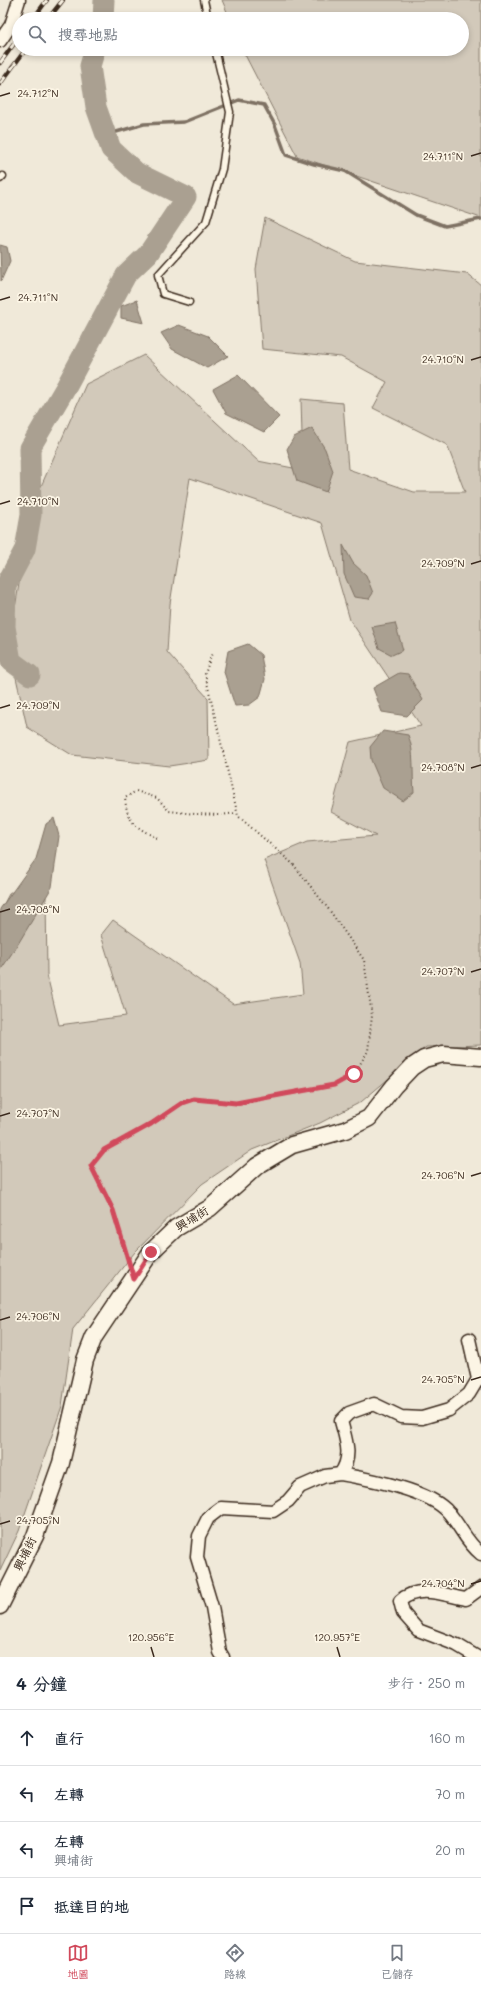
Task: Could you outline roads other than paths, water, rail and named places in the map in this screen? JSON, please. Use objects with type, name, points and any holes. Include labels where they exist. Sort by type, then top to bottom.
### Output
[{"type":"street","points":[[15,12],[19,0]]},
{"type":"street","points":[[0,41],[12,23]]},
{"type":"street","name":"興埔街","points":[[0,1606],[35,1536],[61,1463],[84,1360],[94,1337],[151,1252],[176,1228],[210,1208],[257,1166],[292,1144],[345,1130],[369,1118],[394,1086],[412,1067],[424,1058],[443,1054],[481,1057]]},
{"type":"street","points":[[340,1474],[347,1465],[348,1447],[341,1420],[349,1413],[374,1404],[401,1417],[422,1418],[449,1410],[469,1394],[478,1379],[469,1339]]},
{"type":"street","points":[[223,1657],[220,1652],[212,1607],[198,1557],[199,1536],[208,1518],[221,1508],[273,1511],[288,1501],[300,1487],[325,1476],[340,1474],[401,1487],[436,1502],[448,1512],[470,1545],[481,1554]]},
{"type":"street","points":[[477,1657],[458,1645],[418,1630],[403,1613],[400,1601],[407,1595],[422,1591],[466,1599],[481,1588]]},
{"type":"lane","points":[[204,0],[207,12]]},
{"type":"lane","points":[[189,302],[163,294],[158,275],[206,222],[222,169],[230,112],[217,56]]},
{"type":"waterway","points":[[103,12],[104,0]]},
{"type":"waterway","points":[[30,675],[11,661],[5,627],[6,585],[25,549],[31,515],[30,448],[67,385],[126,275],[148,254],[186,197],[137,173],[111,149],[96,107],[90,66],[93,56]]},
{"type":"waterway","points":[[106,135],[144,124],[184,122],[239,100],[264,105],[275,125],[286,155],[314,164],[345,171],[416,215],[445,226],[481,219]]},
{"type":"railway","points":[[38,12],[47,0]]},
{"type":"railway","points":[[54,12],[63,0]]},
{"type":"railway","points":[[0,63],[12,47]]},
{"type":"railway","points":[[0,84],[21,56]]}]
